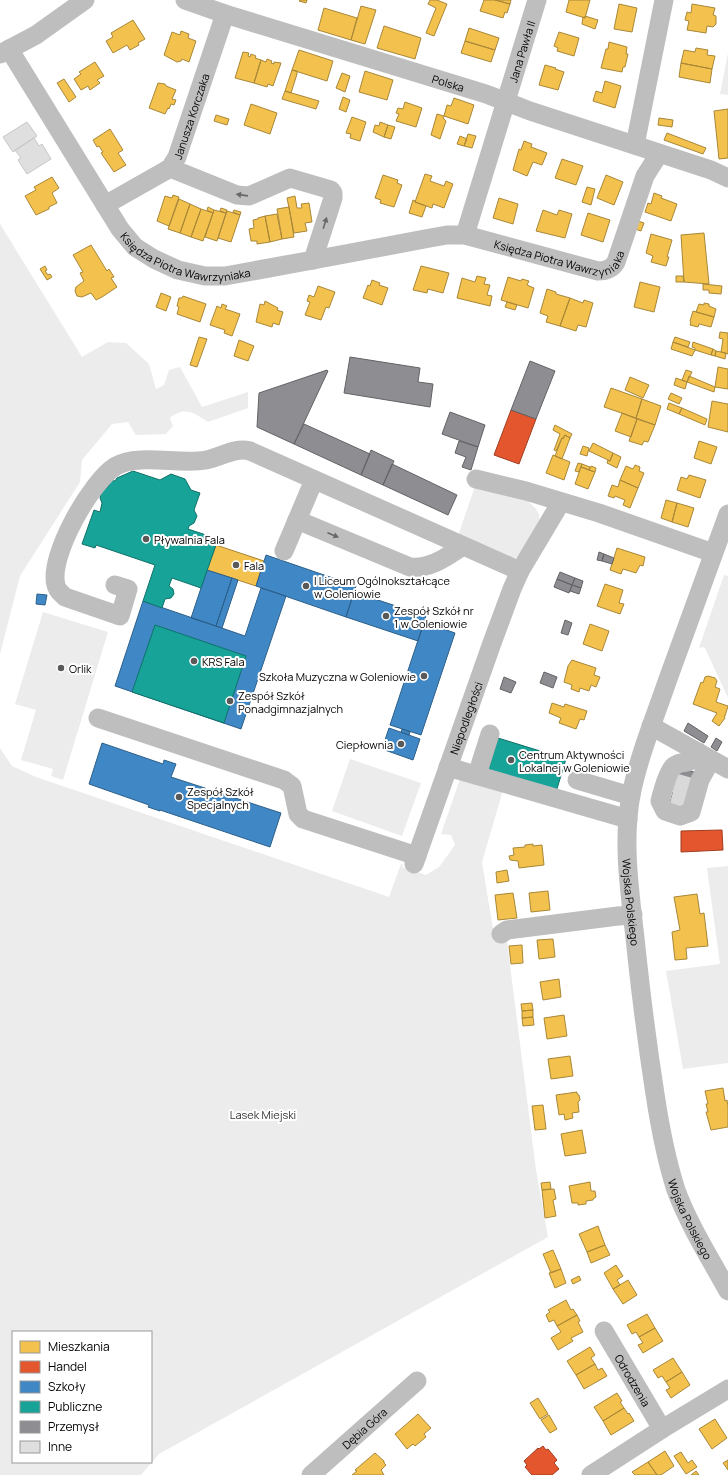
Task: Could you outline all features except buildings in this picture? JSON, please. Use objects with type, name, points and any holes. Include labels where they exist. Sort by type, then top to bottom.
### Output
[{"type":"street","points":[[5,51],[36,35],[85,0]]},
{"type":"street","name":"Polska","points":[[185,0],[225,14],[486,94],[504,102],[719,172],[728,178]]},
{"type":"street","name":"Jana Pawła II","points":[[504,102],[537,0]]},
{"type":"street","points":[[635,145],[664,0]]},
{"type":"street","name":"Janusza Korczaka","points":[[104,205],[170,168],[178,157],[225,14]]},
{"type":"street","name":"Księdza Piotra Wawrzyniaka","points":[[5,51],[104,205],[120,229],[135,247],[154,259],[178,270],[205,276],[225,276],[447,235],[465,235],[602,271],[610,269],[616,262],[645,176],[660,154]]},
{"type":"street","points":[[465,235],[504,102]]},
{"type":"street","points":[[170,168],[236,195],[249,196],[290,178],[331,190],[333,198],[313,260]]},
{"type":"street","points":[[115,585],[128,589],[120,616],[65,597],[59,592],[55,582],[57,564],[61,549],[69,530],[90,495],[107,473],[116,466],[138,460],[204,460],[242,449],[520,571]]},
{"type":"street","points":[[476,479],[526,491],[599,513],[713,553]]},
{"type":"street","points":[[284,551],[314,480]]},
{"type":"street","name":"Niepodległości","points":[[98,718],[284,780],[292,786],[298,814],[303,819],[415,860],[492,643],[520,571],[560,502]]},
{"type":"street","name":"Wojska Polskiego","points":[[728,514],[651,726],[636,775],[628,819],[627,852],[652,1074],[668,1160],[685,1211],[728,1291]]},
{"type":"street","points":[[297,520],[410,567],[421,568],[428,566],[443,559],[462,546]]},
{"type":"street","points":[[651,726],[728,769]]},
{"type":"street","points":[[477,775],[490,734]]},
{"type":"street","points":[[705,756],[682,787],[673,766],[680,763],[687,763],[705,756]]},
{"type":"street","points":[[448,767],[628,819]]},
{"type":"street","points":[[577,780],[631,796]]},
{"type":"street","points":[[501,934],[507,930],[633,915]]},
{"type":"street","name":"Odrodzenia","points":[[604,1331],[662,1429]]},
{"type":"street","name":"Dębia Góra","points":[[311,1475],[417,1381]]},
{"type":"street","points":[[590,1475],[728,1389]]},
{"type":"green space","points":[[728,53],[728,95],[720,94]]},
{"type":"green space","points":[[0,224],[82,357],[108,342],[126,343],[149,364],[156,389],[164,385],[169,370],[180,367],[202,407],[248,392],[248,408],[208,422],[189,412],[180,412],[170,418],[173,426],[166,434],[136,435],[128,422],[112,424],[82,460],[80,482],[20,576],[0,654]]},
{"type":"green space","points":[[476,483],[526,499],[536,509],[539,514],[540,527],[523,554],[516,558],[508,557],[465,540],[459,533]]},
{"type":"green space","points":[[724,575],[728,576],[728,698],[705,648],[699,648]]},
{"type":"green space","name":"Orlik","points":[[43,612],[108,632],[63,780],[51,776],[53,769],[21,760],[36,710],[15,704]]},
{"type":"green space","name":"Lasek Miejski","points":[[0,748],[12,766],[36,777],[389,897],[401,864],[403,864],[402,867],[426,875],[439,867],[455,845],[451,835],[441,834],[461,776],[503,790],[482,862],[493,929],[507,941],[536,1170],[548,1237],[159,1454],[152,1462],[152,1331],[12,1331],[12,1463],[151,1463],[141,1475],[0,1475]]},
{"type":"green space","points":[[350,759],[421,783],[402,836],[332,811]]},
{"type":"green space","points":[[728,866],[728,1063],[683,1069],[666,971],[720,964],[707,868]]},
{"type":"tunnel","points":[[675,783],[689,787]]},
{"type":"tunnel","points":[[671,799],[685,803]]},
{"type":"place","name":"Pływalnia Fala","points":[[146,539]]},
{"type":"place","name":"Fala","points":[[236,565]]},
{"type":"place","name":"I Liceum Ogólnokształcące w Goleniowie","points":[[306,586]]},
{"type":"place","name":"Zespół Szkół nr 1 w Goleniowie","points":[[386,616]]},
{"type":"place","name":"KRS Fala","points":[[194,661]]},
{"type":"place","name":"Orlik","points":[[61,668]]},
{"type":"place","name":"Szkoła Muzyczna w Goleniowie","points":[[424,676]]},
{"type":"place","name":"Zespół Szkół Ponadgimnazjalnych","points":[[230,701]]},
{"type":"place","name":"Ciepłownia","points":[[401,744]]},
{"type":"place","name":"Centrum Aktywności Lokalnej w Goleniowie","points":[[511,760]]},
{"type":"place","name":"Zespół Szkół Specjalnych","points":[[179,797]]}]
